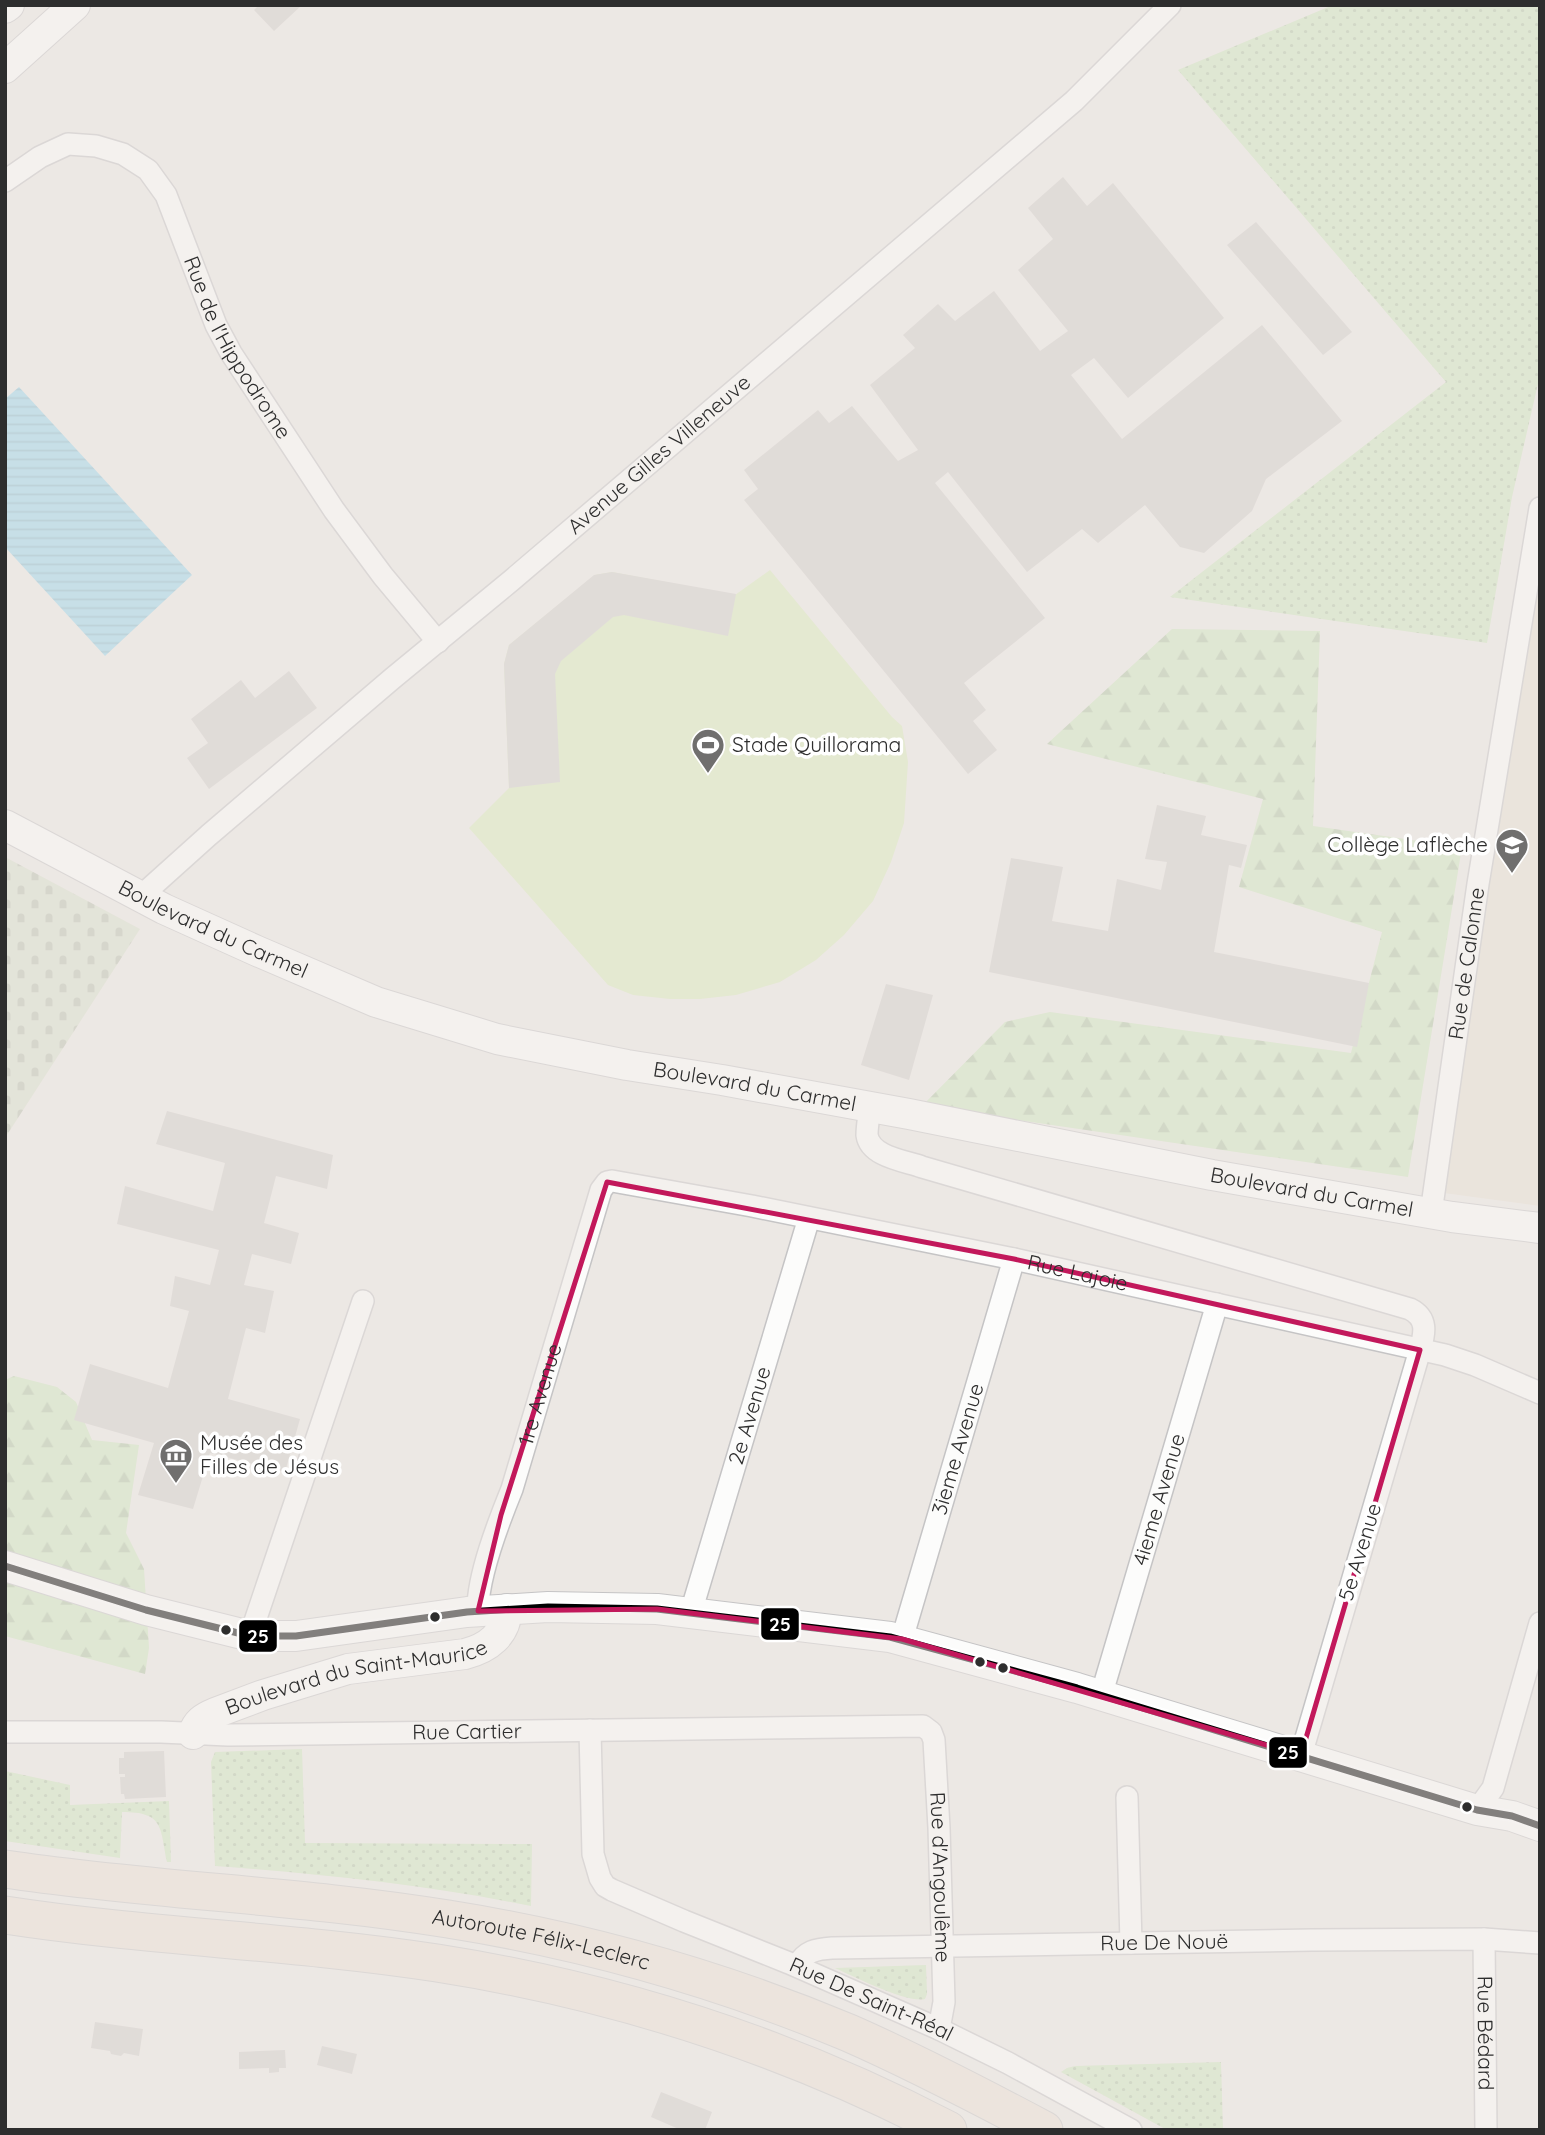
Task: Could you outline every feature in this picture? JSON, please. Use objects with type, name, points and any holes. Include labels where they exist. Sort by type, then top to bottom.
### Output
[{"type":"highway","name":"Autoroute Félix-Leclerc","points":[[5,1869],[83,1880],[371,1909],[461,1921],[579,1945],[677,1971],[851,2034],[1044,2130]]},
{"type":"highway","name":"Autoroute Félix-Leclerc","points":[[5,1915],[321,1948],[435,1963],[589,1994],[692,2023],[777,2053],[859,2087],[948,2130]]},
{"type":"street","points":[[5,68],[75,5]]},
{"type":"street","name":"Avenue Gilles Villeneuve","points":[[140,897],[219,826],[1074,101],[1170,5]]},
{"type":"street","name":"Rue de l'Hippodrome","points":[[5,181],[40,156],[68,145],[96,146],[116,152],[148,170],[166,195],[216,325],[231,353],[334,510],[383,576],[438,642]]},
{"type":"street","name":"Rue de Calonne","points":[[1432,1213],[1478,884],[1540,509]]},
{"type":"street","name":"Boulevard du Carmel","points":[[5,825],[140,897],[344,989],[407,1013],[497,1039],[627,1065],[870,1107],[1212,1175],[1432,1213],[1540,1228]]},
{"type":"street","name":"5e Avenue","points":[[870,1107],[867,1137],[878,1151],[948,1174],[1410,1309],[1419,1315],[1424,1324],[1420,1350],[1301,1755]]},
{"type":"street","name":"Rue Lajoie","points":[[607,1182],[618,1181],[1014,1259],[1217,1304],[1466,1362],[1540,1393]]},
{"type":"street","name":"1re Avenue","points":[[493,1610],[481,1584],[601,1190],[607,1182]]},
{"type":"street","name":"2e Avenue","points":[[691,1612],[809,1218]]},
{"type":"street","name":"3ieme Avenue","points":[[902,1639],[1014,1259]]},
{"type":"street","points":[[250,1636],[363,1301]]},
{"type":"street","name":"4ieme Avenue","points":[[1101,1696],[1217,1304]]},
{"type":"street","points":[[5,1566],[146,1610],[250,1636],[296,1636],[493,1610],[548,1607],[691,1612],[902,1639],[1301,1755],[1477,1810],[1512,1816],[1540,1826]]},
{"type":"street","name":"Boulevard du Saint-Maurice","points":[[193,1734],[202,1719],[215,1713],[317,1677],[348,1669],[465,1654],[481,1649],[495,1639],[506,1623],[493,1610]]},
{"type":"street","points":[[1477,1810],[1493,1787],[1540,1623]]},
{"type":"street","name":"Rue Cartier","points":[[5,1732],[193,1734],[918,1725],[928,1729]]},
{"type":"street","name":"Rue d'Angoulême","points":[[928,1729],[934,1740],[944,1946],[944,2002],[939,2029]]},
{"type":"street","name":"Rue De Saint-Réal","points":[[590,1730],[593,1854],[605,1886],[939,2029],[1131,2130]]},
{"type":"street","points":[[1128,1797],[1131,1943]]},
{"type":"street","name":"Rue De Nouë","points":[[797,1966],[805,1954],[826,1948],[1485,1939],[1540,1943]]},
{"type":"street","name":"Rue Bédard","points":[[1485,1939],[1486,2130]]},
{"type":"highlighted area","points":[[607,1182],[1014,1259],[1420,1350],[1301,1755],[902,1639],[657,1609],[478,1611],[501,1515]]},
{"type":"shaded area","name":"Collège Laflèche","points":[[1540,559],[1540,1206],[1429,1191]]},
{"type":"green space","points":[[1333,5],[1540,5],[1540,375],[1512,497],[1487,643],[1170,597],[1446,382],[1178,70]]},
{"type":"green space","name":"Stade Quillorama","points":[[770,570],[902,726],[908,762],[904,823],[891,862],[873,901],[844,935],[816,960],[780,982],[736,995],[670,999],[633,995],[608,985],[469,828],[509,788],[504,664],[509,645],[595,575],[612,572],[735,595]]},
{"type":"green space","points":[[1172,629],[1320,631],[1313,826],[1462,847],[1408,1177],[922,1106],[1005,1022],[1050,1012],[1351,1053],[1382,932],[1239,887],[1263,799],[1047,744]]},
{"type":"green space","points":[[5,857],[140,929],[5,1138]]},
{"type":"green space","points":[[14,1376],[57,1387],[76,1402],[92,1440],[139,1445],[126,1533],[144,1569],[149,1648],[145,1674],[5,1636],[5,1380]]},
{"type":"green space","points":[[302,1749],[305,1843],[532,1844],[531,1906],[374,1881],[215,1866],[211,1762],[215,1752]]},
{"type":"green space","points":[[5,1771],[70,1785],[70,1805],[169,1801],[171,1862],[167,1862],[158,1824],[146,1815],[136,1813],[122,1812],[120,1858],[5,1841]]},
{"type":"green space","points":[[926,1965],[925,1999],[906,1997],[835,1968]]},
{"type":"green space","points":[[1221,2062],[1223,2130],[1167,2130],[1061,2072],[1075,2066]]},
{"type":"water","points":[[19,387],[192,575],[105,656],[5,547],[5,399]]},
{"type":"building","points":[[259,5],[302,5],[274,31],[254,10]]},
{"type":"building","points":[[1063,177],[1087,206],[1113,183],[1224,318],[1128,398],[1094,358],[1071,375],[1122,439],[1262,325],[1342,421],[1266,479],[1252,511],[1204,553],[1180,547],[1145,505],[1098,543],[1082,529],[1027,572],[948,472],[935,483],[1045,618],[964,683],[986,710],[973,721],[997,750],[968,774],[744,500],[758,489],[744,470],[818,410],[829,423],[852,406],[898,461],[918,450],[870,385],[915,348],[903,335],[938,304],[955,321],[994,291],[1040,351],[1068,331],[1018,270],[1053,239],[1028,208]]},
{"type":"building","points":[[1256,222],[1352,332],[1323,355],[1227,245]]},
{"type":"building","points":[[612,572],[736,594],[728,636],[624,615],[613,617],[561,661],[555,674],[560,782],[509,788],[504,664],[509,645],[594,575]]},
{"type":"building","points":[[289,671],[317,708],[209,789],[187,758],[208,743],[191,719],[241,680],[255,698]]},
{"type":"building","points":[[1157,805],[1206,816],[1201,835],[1247,845],[1241,868],[1229,865],[1214,952],[1369,983],[1357,1047],[989,972],[1011,858],[1063,867],[1052,921],[1108,931],[1117,879],[1161,890],[1167,862],[1145,859]]},
{"type":"building","points":[[886,984],[933,995],[909,1080],[861,1065]]},
{"type":"building","points":[[167,1111],[333,1155],[327,1189],[276,1176],[264,1223],[299,1233],[291,1264],[252,1254],[244,1285],[274,1291],[265,1333],[246,1328],[228,1399],[300,1419],[285,1472],[210,1453],[193,1509],[138,1495],[154,1443],[74,1420],[90,1364],[168,1388],[189,1311],[170,1306],[175,1276],[210,1285],[219,1250],[117,1224],[125,1186],[213,1211],[225,1163],[156,1144]]},
{"type":"building","points":[[164,1751],[166,1797],[125,1799],[124,1794],[121,1794],[120,1777],[125,1777],[125,1774],[119,1774],[119,1758],[124,1758],[124,1752]]},
{"type":"building","points":[[95,2022],[143,2029],[139,2056],[124,2053],[121,2056],[91,2048]]},
{"type":"building","points":[[322,2046],[357,2054],[352,2074],[317,2065]]},
{"type":"building","points":[[285,2050],[286,2068],[279,2068],[279,2072],[269,2073],[269,2068],[239,2069],[239,2052]]},
{"type":"building","points":[[661,2092],[712,2112],[705,2130],[681,2130],[651,2117]]},
{"type":"transit line","name":"25","points":[[5,1566],[146,1610],[250,1636],[296,1636],[467,1612],[548,1607],[657,1609],[890,1637],[1077,1688],[1477,1810],[1512,1816],[1540,1826]]},
{"type":"place","name":"Stade Quillorama","points":[[708,775]]},
{"type":"place","name":"Collège Laflèche","points":[[1512,875]]},
{"type":"place","name":"Musée des Filles de Jésus","points":[[176,1485]]}]
